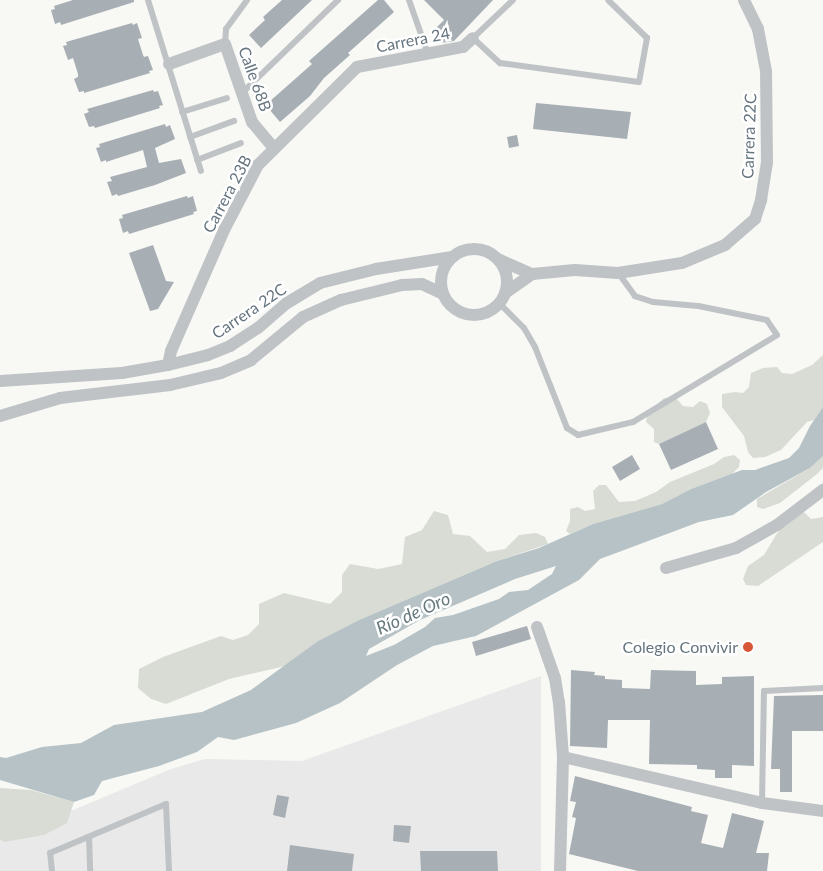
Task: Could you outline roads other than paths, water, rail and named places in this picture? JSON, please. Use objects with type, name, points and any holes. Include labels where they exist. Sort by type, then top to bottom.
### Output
[{"type":"street","name":"Carrera 22C","points":[[500,260],[532,274],[575,270],[618,273],[682,263],[725,245],[755,219],[761,200],[768,163],[766,72],[758,29],[744,0]]},
{"type":"street","name":"Carrera 24","points":[[357,67],[463,47],[473,38]]},
{"type":"street","points":[[169,64],[225,44]]},
{"type":"street","name":"Calle 68B","points":[[225,44],[252,122],[274,148]]},
{"type":"street","name":"Carrera 23B","points":[[168,366],[171,351],[224,230],[258,165],[357,67]]},
{"type":"street","points":[[502,298],[507,278],[500,260],[489,252],[474,248],[466,249],[446,263],[441,278],[443,294],[452,307],[466,314],[482,314],[502,298],[532,274]]},
{"type":"street","name":"Carrera 22C","points":[[2,381],[122,373],[168,366],[208,355],[230,346],[258,328],[287,303],[320,284],[376,269],[452,257]]},
{"type":"street","points":[[4,414],[60,398],[170,385],[221,374],[251,360],[303,317],[341,300],[402,285],[422,284],[443,294]]},
{"type":"street","points":[[666,568],[736,548],[777,525],[823,490]]},
{"type":"street","points":[[537,627],[555,678],[559,702],[563,757],[560,871]]},
{"type":"street","points":[[563,757],[762,803],[823,811]]},
{"type":"lane","points":[[148,0],[201,171]]},
{"type":"lane","points":[[225,44],[226,29],[247,0]]},
{"type":"lane","points":[[241,94],[338,0]]},
{"type":"lane","points":[[409,0],[428,54]]},
{"type":"lane","points":[[513,0],[473,38],[500,63],[639,82],[647,38],[608,0]]},
{"type":"lane","points":[[182,112],[227,98]]},
{"type":"lane","points":[[190,137],[234,121]]},
{"type":"lane","points":[[197,160],[241,143]]},
{"type":"lane","points":[[502,298],[535,346],[567,428],[578,435],[633,422],[777,335],[767,320],[698,306],[653,302],[635,296],[618,273]]},
{"type":"lane","points":[[762,803],[764,691],[823,688]]},
{"type":"lane","points":[[52,871],[50,853],[166,804],[169,871]]},
{"type":"lane","points":[[88,837],[90,871]]},
{"type":"water","name":"Río de Oro","points":[[823,407],[823,456],[810,468],[766,492],[733,515],[699,522],[600,559],[579,580],[476,636],[433,646],[397,665],[340,703],[296,723],[234,740],[218,737],[197,752],[159,766],[102,781],[94,795],[74,802],[0,780],[0,757],[6,758],[42,747],[81,743],[114,725],[202,712],[251,690],[318,641],[359,620],[497,561],[539,548],[593,524],[662,504],[691,489],[742,470],[755,470],[789,458],[799,448],[810,426]],"holes":[[[556,566],[552,574],[528,590],[509,592],[499,599],[453,615],[435,618],[425,627],[394,645],[366,656],[369,649],[420,620],[515,579]]]},
{"type":"place","name":"Colegio Convivir","points":[[748,647]]}]
